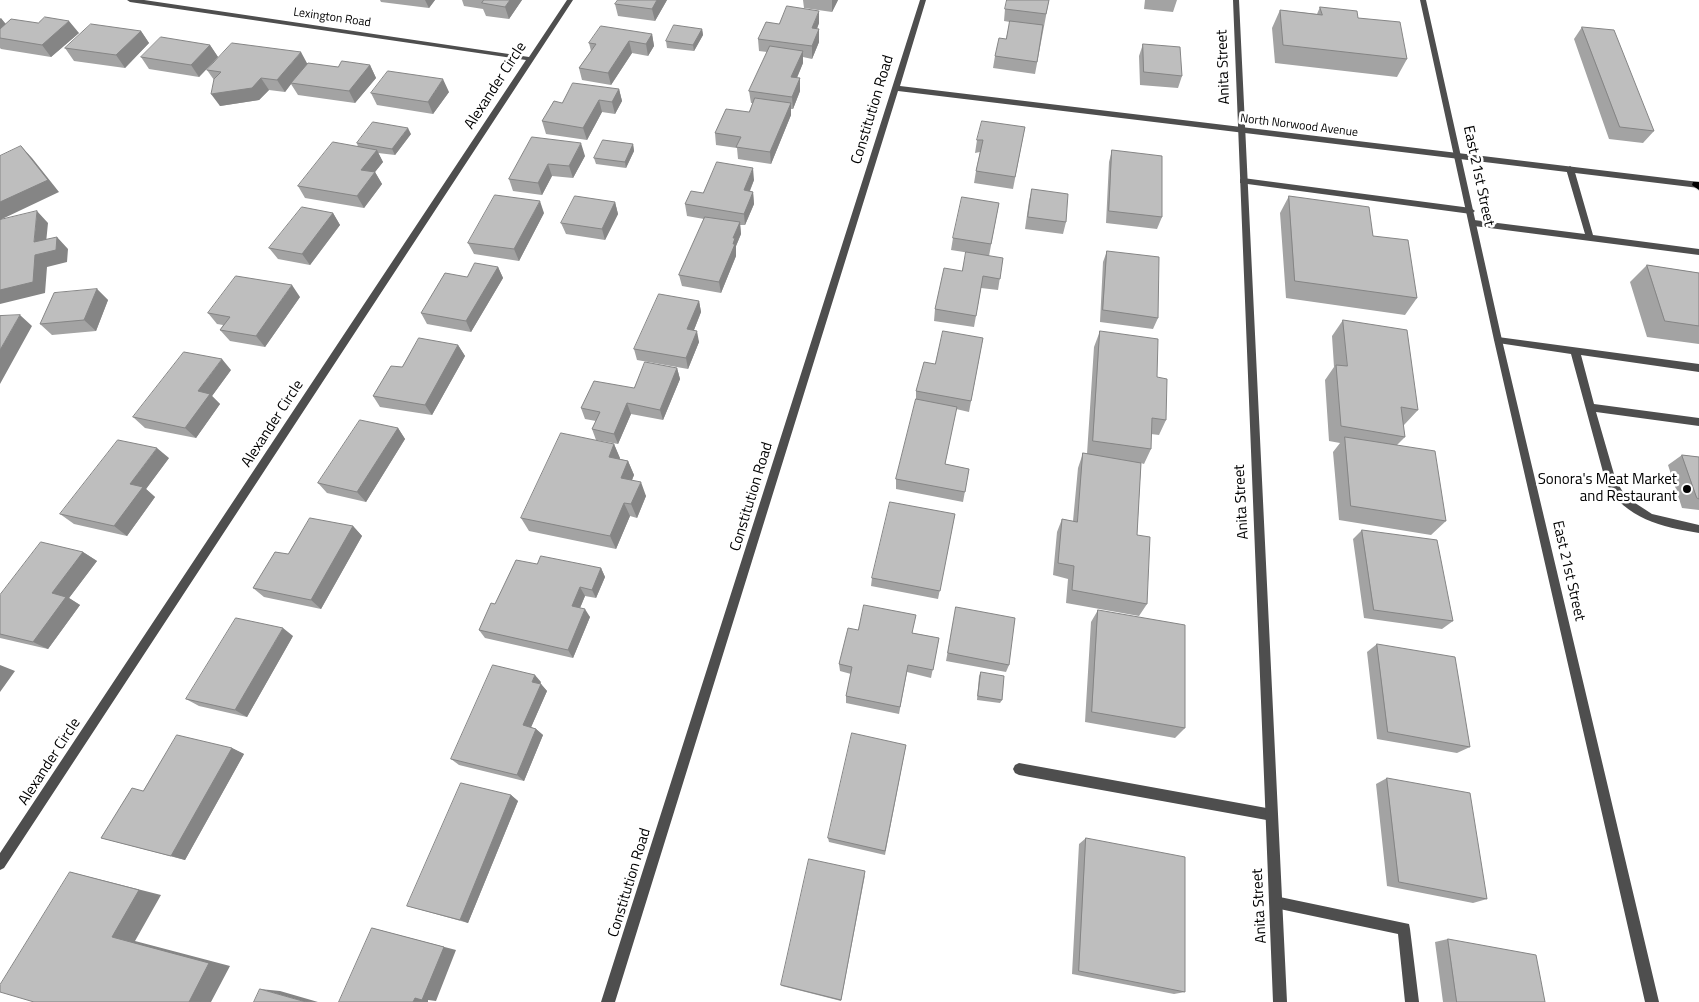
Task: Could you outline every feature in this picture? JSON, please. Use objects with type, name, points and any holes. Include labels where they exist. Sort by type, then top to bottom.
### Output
[{"type":"street","name":"Lexington Road","points":[[130,0],[531,59]]},
{"type":"street","name":"Alexander Circle","points":[[0,864],[570,0]]},
{"type":"street","name":"Constitution Road","points":[[608,1002],[923,0]]},
{"type":"street","name":"Anita Street","points":[[1236,0],[1280,1002]]},
{"type":"street","name":"East 21st Street","points":[[1421,0],[1459,156],[1498,340],[1652,1002]]},
{"type":"street","name":"North Norwood Avenue","points":[[896,88],[1699,185]]},
{"type":"street","points":[[1570,170],[1590,238]]},
{"type":"street","points":[[1243,181],[1471,211]]},
{"type":"street","points":[[1474,223],[1699,252]]},
{"type":"street","points":[[1498,340],[1699,368]]},
{"type":"street","points":[[1575,351],[1611,483],[1620,497],[1635,511],[1652,520],[1699,529]]},
{"type":"street","points":[[1591,407],[1699,422]]},
{"type":"street","points":[[1019,769],[1272,815]]},
{"type":"street","points":[[1275,902],[1404,929],[1412,1002]]},
{"type":"building","points":[[484,0],[510,0],[505,7],[482,3]]},
{"type":"building","points":[[618,0],[657,0],[652,9],[615,4]]},
{"type":"building","points":[[1007,0],[1049,0],[1046,14],[1005,9]]},
{"type":"building","points":[[787,6],[819,11],[812,28],[819,29],[812,46],[758,39],[766,22],[779,24]]},
{"type":"building","points":[[1320,7],[1357,11],[1358,18],[1400,22],[1407,59],[1283,45],[1280,10],[1322,15]]},
{"type":"building","points":[[45,17],[69,21],[42,45],[0,38],[0,29],[11,19],[38,23]]},
{"type":"building","points":[[1010,21],[1043,25],[1037,62],[995,56],[999,38],[1006,39]]},
{"type":"building","points":[[91,24],[141,31],[116,55],[65,48]]},
{"type":"building","points":[[674,25],[702,29],[693,45],[666,41]]},
{"type":"building","points":[[601,26],[652,34],[646,44],[629,41],[608,73],[579,68],[596,44],[589,43]]},
{"type":"building","points":[[1582,27],[1614,30],[1654,131],[1620,127]]},
{"type":"building","points":[[161,37],[210,45],[191,65],[141,57]]},
{"type":"building","points":[[232,43],[301,52],[277,80],[261,78],[252,88],[211,94],[214,79],[221,72],[207,70]]},
{"type":"building","points":[[1143,44],[1180,47],[1182,76],[1144,72]]},
{"type":"building","points":[[770,46],[803,51],[791,77],[800,78],[792,97],[749,91]]},
{"type":"building","points":[[342,61],[370,65],[349,91],[291,83],[308,63],[338,67]]},
{"type":"building","points":[[388,71],[443,79],[428,102],[371,93]]},
{"type":"building","points":[[573,83],[619,89],[612,102],[599,100],[583,128],[542,121],[554,101],[562,103]]},
{"type":"building","points":[[755,98],[791,103],[770,152],[736,147],[741,137],[715,133],[726,109],[749,112]]},
{"type":"building","points":[[982,121],[1025,127],[1015,177],[976,171],[983,140],[977,140]]},
{"type":"building","points":[[373,122],[408,128],[392,149],[357,143]]},
{"type":"building","points":[[532,137],[581,143],[569,166],[548,164],[538,183],[509,179]]},
{"type":"building","points":[[603,140],[633,144],[625,162],[594,158]]},
{"type":"building","points":[[333,142],[377,150],[361,170],[375,172],[357,196],[298,186]]},
{"type":"building","points":[[21,146],[48,180],[0,202],[0,156]]},
{"type":"building","points":[[1112,150],[1162,156],[1162,217],[1109,211]]},
{"type":"building","points":[[717,162],[753,168],[744,190],[753,192],[744,214],[685,204],[691,191],[703,193]]},
{"type":"building","points":[[1032,189],[1068,194],[1066,222],[1028,217]]},
{"type":"building","points":[[495,195],[540,201],[514,249],[468,243]]},
{"type":"building","points":[[575,196],[615,202],[602,229],[561,223]]},
{"type":"building","points":[[1289,196],[1369,207],[1373,236],[1408,240],[1417,298],[1295,281]]},
{"type":"building","points":[[962,197],[999,203],[991,244],[953,238]]},
{"type":"building","points":[[302,207],[333,213],[302,254],[269,248]]},
{"type":"building","points":[[37,211],[34,242],[57,237],[56,250],[35,255],[33,282],[0,290],[0,220]]},
{"type":"building","points":[[705,217],[740,222],[733,238],[735,238],[733,244],[735,244],[719,282],[679,275]]},
{"type":"building","points":[[1107,251],[1159,257],[1158,318],[1103,310]]},
{"type":"building","points":[[966,252],[1003,258],[1000,279],[983,276],[976,316],[935,309],[944,268],[962,271]]},
{"type":"building","points":[[475,263],[498,267],[466,321],[421,313],[445,273],[467,277]]},
{"type":"building","points":[[1647,265],[1699,273],[1699,326],[1665,321]]},
{"type":"building","points":[[236,276],[292,285],[256,336],[220,330],[230,317],[208,313]]},
{"type":"building","points":[[97,289],[84,320],[40,324],[54,293]]},
{"type":"building","points":[[659,294],[699,301],[687,329],[697,331],[686,358],[634,349]]},
{"type":"building","points":[[20,315],[0,350],[0,316]]},
{"type":"building","points":[[1343,320],[1407,330],[1418,410],[1401,407],[1405,437],[1341,426],[1336,365],[1347,366]]},
{"type":"building","points":[[943,331],[983,338],[971,401],[916,391],[924,362],[935,364]]},
{"type":"building","points":[[1100,331],[1158,339],[1157,377],[1167,379],[1166,420],[1152,418],[1151,449],[1093,441]]},
{"type":"building","points":[[419,338],[458,345],[425,405],[373,396],[391,366],[402,367]]},
{"type":"building","points":[[184,352],[222,359],[198,391],[210,394],[185,428],[133,417]]},
{"type":"building","points":[[645,362],[677,368],[660,410],[627,403],[614,434],[592,429],[600,412],[581,408],[594,381],[634,388]]},
{"type":"building","points":[[916,399],[957,407],[945,464],[969,469],[965,492],[896,479]]},
{"type":"building","points":[[360,420],[398,428],[357,492],[318,483]]},
{"type":"building","points":[[561,433],[614,444],[609,457],[628,461],[621,478],[641,482],[631,504],[624,503],[610,536],[521,518]]},
{"type":"building","points":[[1345,437],[1435,451],[1446,521],[1351,506]]},
{"type":"building","points":[[118,440],[157,448],[130,484],[143,487],[114,526],[60,514]]},
{"type":"building","points":[[1083,453],[1141,463],[1137,535],[1150,537],[1147,604],[1072,590],[1074,566],[1058,563],[1062,519],[1077,522]]},
{"type":"building","points":[[1682,455],[1699,457],[1699,499],[1697,498]]},
{"type":"building","points":[[890,502],[955,514],[940,591],[872,578]]},
{"type":"building","points":[[310,518],[353,526],[311,600],[253,588],[275,552],[288,554]]},
{"type":"building","points":[[1362,530],[1437,540],[1453,621],[1374,610]]},
{"type":"building","points":[[41,542],[83,552],[52,593],[66,597],[33,642],[0,634],[0,595]]},
{"type":"building","points":[[541,556],[601,568],[592,590],[580,587],[572,606],[585,609],[568,650],[479,630],[491,603],[495,604],[516,560],[537,564]]},
{"type":"building","points":[[864,605],[916,615],[912,633],[939,638],[933,670],[908,665],[900,707],[846,696],[852,667],[839,664],[848,628],[858,630]]},
{"type":"building","points":[[956,607],[1015,618],[1009,665],[948,653]]},
{"type":"building","points":[[1098,610],[1185,625],[1185,728],[1092,712]]},
{"type":"building","points":[[236,618],[283,628],[235,710],[186,699]]},
{"type":"building","points":[[1377,644],[1455,657],[1470,747],[1388,732]]},
{"type":"building","points":[[493,665],[535,675],[532,682],[541,684],[523,725],[536,729],[517,775],[451,759]]},
{"type":"building","points":[[981,672],[1004,676],[1002,700],[978,696]]},
{"type":"building","points":[[852,733],[906,745],[885,851],[828,838]]},
{"type":"building","points":[[177,735],[232,748],[171,856],[101,838],[132,788],[143,791]]},
{"type":"building","points":[[1387,778],[1470,793],[1487,899],[1399,882]]},
{"type":"building","points":[[461,783],[511,795],[460,920],[407,906]]},
{"type":"building","points":[[1086,838],[1185,857],[1185,992],[1079,971]]},
{"type":"building","points":[[809,859],[865,871],[841,1000],[781,985]]},
{"type":"building","points":[[70,872],[139,890],[112,937],[209,963],[189,1002],[34,1002],[0,992],[0,985]]},
{"type":"building","points":[[372,928],[444,947],[422,1000],[415,998],[413,1002],[339,1002]]},
{"type":"building","points":[[1448,939],[1536,955],[1545,1002],[1457,1002]]},
{"type":"building","points":[[260,989],[306,1002],[254,1002]]},
{"type":"place","name":"Sonora's Meat Market and Restaurant","points":[[1687,489]]}]
